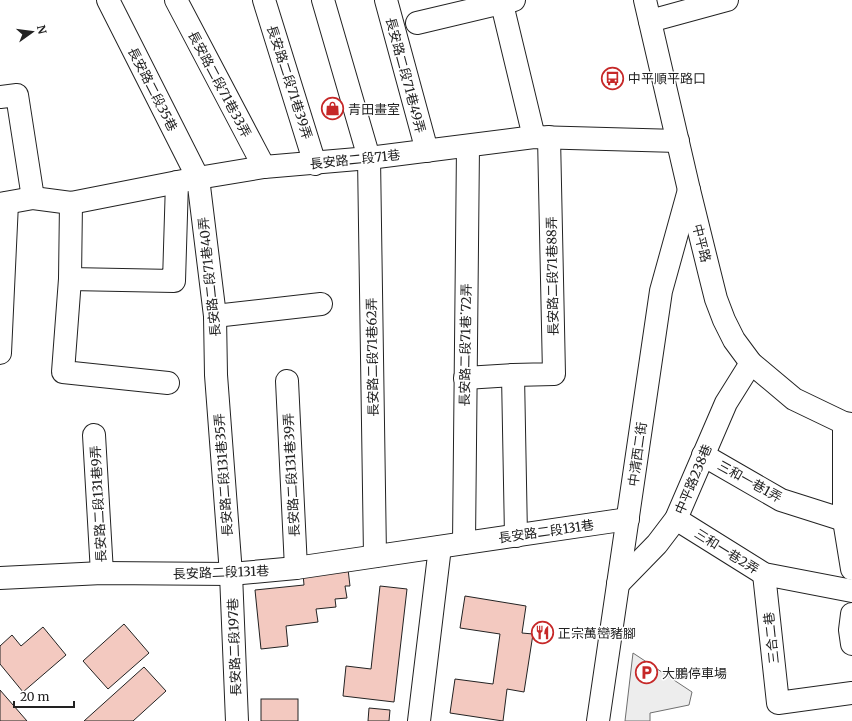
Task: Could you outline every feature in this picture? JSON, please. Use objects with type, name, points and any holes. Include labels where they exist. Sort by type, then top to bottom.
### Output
[{"type":"street","name":"長安路二段35巷","points":[[108,0],[198,178]]},
{"type":"street","name":"長安路二段71巷33弄","points":[[176,0],[264,167]]},
{"type":"street","name":"長安路二段71巷39弄","points":[[264,0],[316,164]]},
{"type":"street","name":"長安路二段71巷62弄","points":[[323,0],[369,158],[375,556]]},
{"type":"street","name":"長安路二段71巷49弄","points":[[386,0],[427,151]]},
{"type":"street","name":"中平路","points":[[645,0],[689,190],[716,299],[724,320],[734,340],[751,363],[794,399],[848,423]]},
{"type":"street","points":[[650,21],[727,0]]},
{"type":"street","points":[[417,24],[505,1],[541,137]]},
{"type":"street","points":[[0,97],[17,95],[33,198]]},
{"type":"street","name":"長安路二段71巷","points":[[3,204],[33,198],[71,203],[198,178],[264,167],[316,164],[541,137],[678,141]]},
{"type":"street","name":"長安路二段71巷88弄","points":[[465,378],[554,374],[541,137]]},
{"type":"street","name":"長安路二段71巷˙72弄","points":[[464,543],[468,146]]},
{"type":"street","name":"長安路二段71巷40弄","points":[[198,178],[215,316],[216,375]]},
{"type":"street","points":[[70,279],[174,281],[177,182]]},
{"type":"street","name":"中清西二街","points":[[598,721],[661,291],[689,190]]},
{"type":"street","points":[[71,203],[70,279],[63,372],[168,383]]},
{"type":"street","points":[[0,353],[3,204]]},
{"type":"street","points":[[215,316],[321,304]]},
{"type":"street","name":"中平路238巷","points":[[618,584],[657,544],[676,519],[726,403],[751,363]]},
{"type":"street","name":"長安路二段131巷35弄","points":[[216,375],[231,574]]},
{"type":"street","points":[[513,375],[516,536]]},
{"type":"street","name":"長安路二段131巷39弄","points":[[287,381],[296,568]]},
{"type":"street","points":[[848,423],[844,520],[852,569]]},
{"type":"street","name":"長安路二段131巷9弄","points":[[94,435],[102,573]]},
{"type":"street","name":"三和一巷1弄","points":[[703,455],[781,500],[844,520]]},
{"type":"street","name":"長安路二段131巷","points":[[0,577],[102,573],[231,574],[296,568],[628,519]]},
{"type":"street","name":"三和一巷2弄","points":[[676,519],[764,574],[852,591]]},
{"type":"street","points":[[419,721],[440,547]]},
{"type":"street","name":"長安路二段197巷","points":[[231,574],[237,721]]},
{"type":"street","name":"三合二巷","points":[[764,574],[779,712],[852,693]]},
{"type":"street","points":[[852,614],[850,630],[852,644]]},
{"type":"shaded area","name":"大鵬停車場","points":[[633,653],[692,692],[689,705],[650,713],[650,721],[625,721]]},
{"type":"building","points":[[348,569],[350,586],[345,586],[347,598],[335,599],[336,607],[316,609],[318,622],[286,626],[288,646],[261,649],[255,590],[304,585],[303,574]]},
{"type":"building","points":[[380,586],[407,589],[394,702],[343,696],[346,666],[371,669]]},
{"type":"building","points":[[465,596],[526,606],[522,633],[533,634],[524,692],[507,689],[503,721],[450,713],[455,679],[493,684],[500,634],[460,628]]},
{"type":"building","points":[[124,624],[149,653],[108,689],[83,661]]},
{"type":"building","points":[[43,627],[66,655],[23,692],[0,664],[0,646],[12,635],[21,646]]},
{"type":"building","points":[[144,667],[166,691],[133,721],[84,721]]},
{"type":"building","points":[[0,690],[27,721],[0,721]]},
{"type":"building","points":[[261,699],[298,699],[298,721],[261,721]]},
{"type":"building","points":[[369,708],[390,710],[389,721],[368,721]]},
{"type":"place","name":"中平順平路口","points":[[613,78]]},
{"type":"place","name":"青田畫室","points":[[333,109]]},
{"type":"place","name":"正宗萬巒豬腳","points":[[543,633]]},
{"type":"place","name":"大鵬停車場","points":[[646,673]]}]
